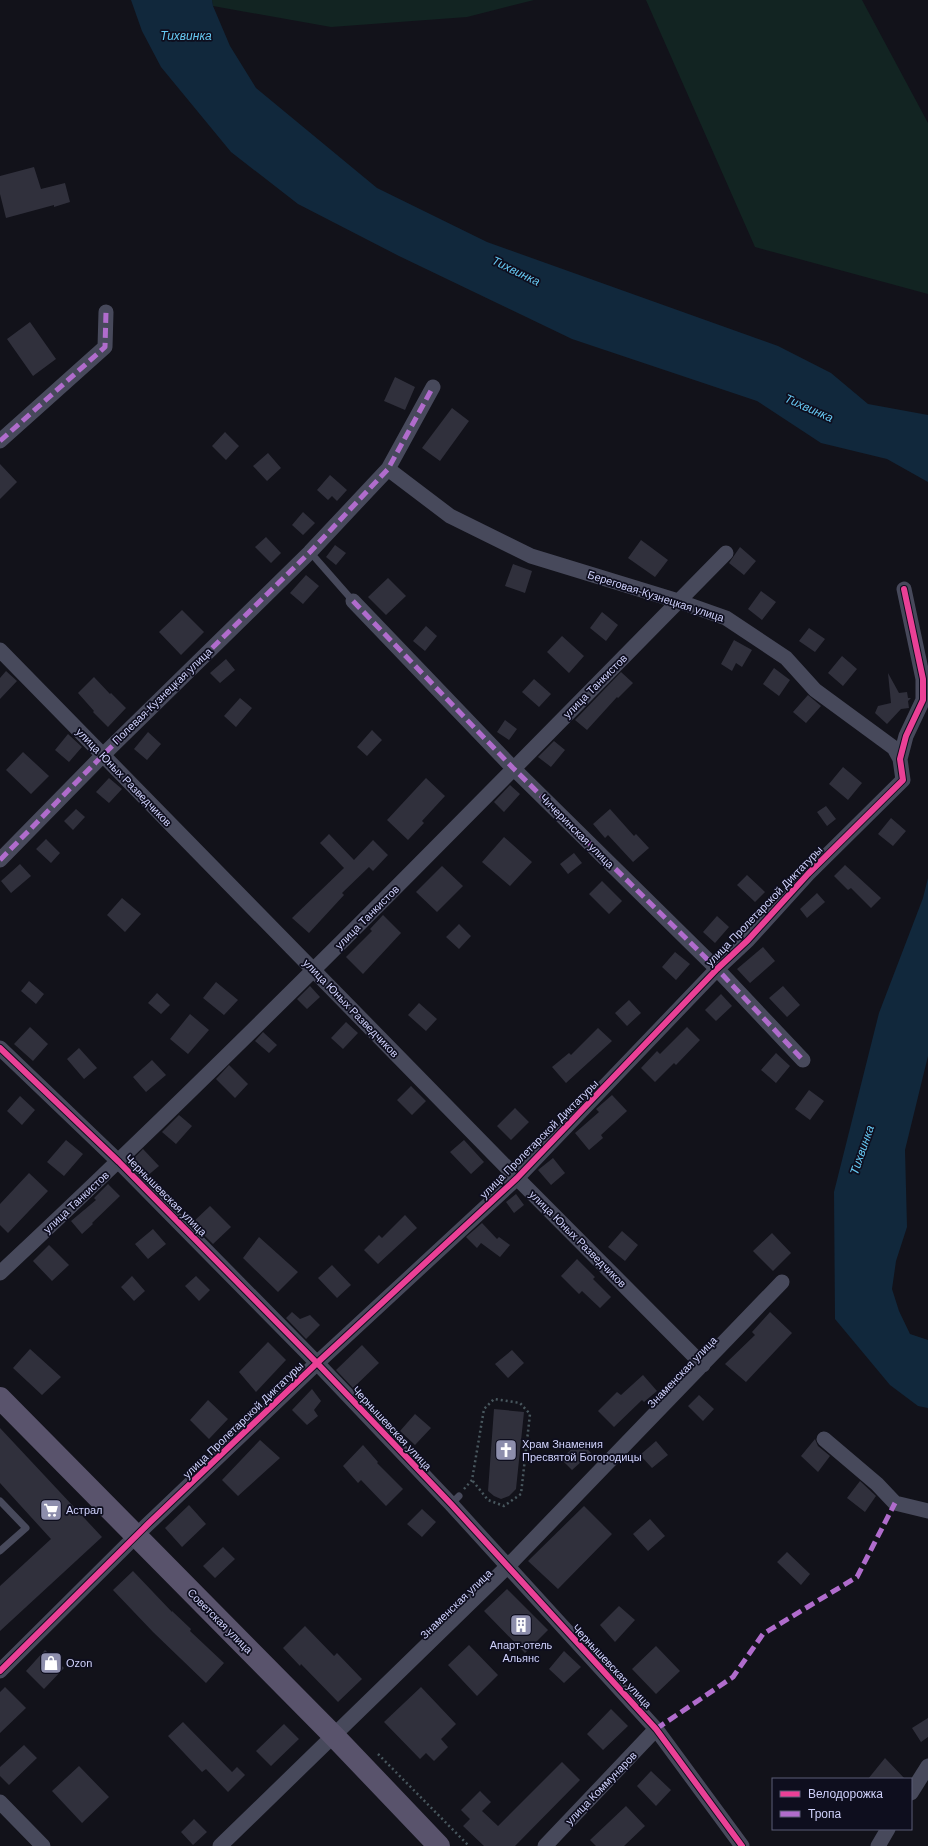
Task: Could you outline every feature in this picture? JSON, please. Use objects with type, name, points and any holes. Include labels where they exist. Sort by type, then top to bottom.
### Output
[{"type":"main road","name":"Советская улица","points":[[2,1403],[334,1736],[439,1846]]},
{"type":"street","points":[[0,441],[105,347],[106,312]]},
{"type":"street","name":"Полевая-Кузнецкая улица","points":[[0,860],[103,755],[310,552],[388,469],[433,387]]},
{"type":"street","name":"Береговая-Кузнецкая улица","points":[[388,469],[450,516],[531,556],[678,601],[726,618],[786,658],[815,690],[894,748],[900,759]]},
{"type":"street","name":"улица Танкистов","points":[[0,1273],[119,1162],[314,970],[726,552]]},
{"type":"street","name":"улица Пролетарской Диктатуры","points":[[0,1671],[136,1536],[317,1362],[517,1178],[717,969],[748,940],[808,874],[903,780],[900,759],[906,736],[923,700],[923,679],[904,589]]},
{"type":"street","name":"Чичеринская улица","points":[[353,601],[513,768],[717,969],[803,1060]]},
{"type":"street","name":"улица Юных Разведчиков","points":[[0,650],[702,1365]]},
{"type":"street","name":"Чернышевская улица","points":[[0,1048],[119,1162],[455,1500],[507,1567],[656,1729],[742,1846]]},
{"type":"street","name":"Знаменская улица","points":[[220,1846],[507,1567],[782,1282]]},
{"type":"street","points":[[824,1439],[877,1484],[895,1504],[928,1511]]},
{"type":"street","name":"улица Коммунаров","points":[[545,1846],[656,1729]]},
{"type":"street","points":[[912,1791],[928,1766]]},
{"type":"street","points":[[0,1802],[43,1846]]},
{"type":"street","points":[[878,1846],[887,1830]]},
{"type":"lane","points":[[310,552],[353,601]]},
{"type":"lane","points":[[0,1501],[26,1528],[0,1551]]},
{"type":"path","points":[[455,1500],[472,1480],[484,1408],[494,1399],[520,1403],[530,1414],[520,1494],[504,1506],[488,1500],[472,1480]]},
{"type":"green space","points":[[212,0],[534,0],[467,17],[331,27],[213,6]]},
{"type":"green space","points":[[646,0],[862,0],[928,123],[928,294],[755,247]]},
{"type":"water","name":"Тихвинка","points":[[131,0],[212,0],[213,6],[230,46],[256,88],[377,188],[487,242],[778,346],[831,373],[868,404],[928,415],[928,482],[887,459],[821,443],[757,401],[572,339],[399,256],[298,204],[231,152],[161,67],[142,31]]},
{"type":"water","name":"Тихвинка","points":[[928,878],[928,1056],[905,1150],[907,1227],[896,1261],[892,1289],[899,1311],[910,1334],[928,1340],[928,1408],[918,1406],[890,1385],[835,1319],[834,1192],[879,1013],[923,898]]},
{"type":"building","points":[[34,167],[41,189],[65,183],[70,202],[6,218],[0,194],[0,176]]},
{"type":"building","points":[[30,322],[56,359],[33,376],[7,339]]},
{"type":"building","points":[[395,377],[415,387],[405,410],[384,401]]},
{"type":"building","points":[[452,408],[469,421],[440,461],[422,448]]},
{"type":"building","points":[[225,432],[239,446],[226,460],[212,446]]},
{"type":"building","points":[[268,453],[281,468],[267,481],[253,466]]},
{"type":"building","points":[[0,464],[17,482],[0,499]]},
{"type":"building","points":[[330,475],[347,490],[337,501],[332,496],[328,500],[317,490]]},
{"type":"building","points":[[303,512],[315,523],[303,535],[292,525]]},
{"type":"building","points":[[266,537],[281,553],[271,563],[255,547]]},
{"type":"building","points":[[641,540],[668,560],[655,577],[628,558]]},
{"type":"building","points":[[335,545],[346,553],[336,565],[326,557]]},
{"type":"building","points":[[740,547],[756,561],[744,575],[729,563]]},
{"type":"building","points":[[513,564],[532,571],[525,593],[505,586]]},
{"type":"building","points":[[306,575],[319,586],[303,604],[290,593]]},
{"type":"building","points":[[388,578],[406,596],[386,615],[368,597]]},
{"type":"building","points":[[761,591],[776,602],[762,620],[748,609]]},
{"type":"building","points":[[182,610],[204,632],[181,655],[159,632]]},
{"type":"building","points":[[602,612],[618,625],[606,641],[590,628]]},
{"type":"building","points":[[426,626],[437,636],[425,651],[413,641]]},
{"type":"building","points":[[809,628],[825,639],[815,652],[799,641]]},
{"type":"building","points":[[562,636],[584,656],[569,673],[547,652]]},
{"type":"building","points":[[734,640],[752,650],[742,667],[736,663],[732,671],[721,664]]},
{"type":"building","points":[[842,656],[857,669],[843,686],[828,673]]},
{"type":"building","points":[[226,659],[235,670],[220,683],[210,673]]},
{"type":"building","points":[[774,668],[790,680],[779,696],[763,684]]},
{"type":"building","points":[[6,671],[17,681],[0,699],[0,678]]},
{"type":"building","points":[[621,672],[633,683],[618,698],[617,697],[587,730],[575,720]]},
{"type":"building","points":[[888,673],[899,693],[907,692],[908,698],[911,698],[908,701],[909,708],[901,709],[887,724],[875,713],[878,706],[891,703]]},
{"type":"building","points":[[94,677],[126,708],[108,727],[93,712],[94,711],[78,693]]},
{"type":"building","points":[[534,679],[551,694],[539,707],[522,692]]},
{"type":"building","points":[[808,695],[821,706],[806,723],[793,712]]},
{"type":"building","points":[[240,698],[252,708],[236,727],[224,716]]},
{"type":"building","points":[[505,720],[517,729],[509,740],[497,732]]},
{"type":"building","points":[[372,730],[382,740],[367,756],[357,747]]},
{"type":"building","points":[[148,732],[161,744],[147,760],[134,749]]},
{"type":"building","points":[[68,734],[82,747],[69,762],[55,750]]},
{"type":"building","points":[[554,741],[565,750],[551,767],[538,757]]},
{"type":"building","points":[[23,752],[49,776],[31,794],[6,770]]},
{"type":"building","points":[[843,767],[862,783],[848,800],[829,784]]},
{"type":"building","points":[[109,778],[122,789],[109,803],[96,792]]},
{"type":"building","points":[[426,778],[445,796],[422,821],[424,823],[408,840],[387,820]]},
{"type":"building","points":[[510,785],[520,794],[504,812],[494,802]]},
{"type":"building","points":[[826,806],[836,819],[827,826],[817,812]]},
{"type":"building","points":[[76,809],[85,817],[73,830],[64,821]]},
{"type":"building","points":[[610,809],[634,836],[636,834],[649,848],[633,862],[608,835],[605,838],[593,824]]},
{"type":"building","points":[[891,818],[906,831],[893,846],[878,834]]},
{"type":"building","points":[[329,834],[354,860],[373,840],[388,855],[373,871],[369,867],[342,893],[344,895],[309,933],[292,918],[344,868],[320,843]]},
{"type":"building","points":[[504,837],[532,862],[510,886],[482,862]]},
{"type":"building","points":[[46,839],[60,853],[51,863],[36,849]]},
{"type":"building","points":[[574,853],[582,863],[568,874],[560,864]]},
{"type":"building","points":[[20,864],[31,876],[11,893],[1,881]]},
{"type":"building","points":[[845,865],[881,898],[871,908],[851,888],[848,890],[834,876]]},
{"type":"building","points":[[442,866],[463,886],[437,912],[416,892]]},
{"type":"building","points":[[747,875],[765,892],[755,902],[737,885]]},
{"type":"building","points":[[602,881],[622,901],[609,914],[589,894]]},
{"type":"building","points":[[817,893],[825,902],[807,918],[800,909]]},
{"type":"building","points":[[122,898],[141,914],[125,932],[107,915]]},
{"type":"building","points":[[383,915],[401,933],[363,974],[346,957],[372,931],[370,929]]},
{"type":"building","points":[[717,916],[729,927],[715,943],[703,932]]},
{"type":"building","points":[[459,924],[471,936],[459,949],[446,937]]},
{"type":"building","points":[[763,947],[775,961],[750,983],[737,969]]},
{"type":"building","points":[[675,952],[690,964],[676,980],[662,967]]},
{"type":"building","points":[[29,981],[44,994],[36,1004],[21,991]]},
{"type":"building","points":[[216,982],[238,1000],[224,1015],[203,998]]},
{"type":"building","points":[[310,986],[320,997],[307,1009],[297,999]]},
{"type":"building","points":[[783,986],[800,1005],[787,1017],[769,998]]},
{"type":"building","points":[[157,993],[170,1005],[161,1014],[148,1003]]},
{"type":"building","points":[[721,994],[732,1006],[716,1021],[705,1010]]},
{"type":"building","points":[[629,1000],[641,1013],[627,1026],[615,1013]]},
{"type":"building","points":[[419,1003],[437,1019],[426,1031],[408,1015]]},
{"type":"building","points":[[190,1014],[209,1030],[188,1054],[170,1039]]},
{"type":"building","points":[[346,1022],[358,1033],[343,1049],[331,1038]]},
{"type":"building","points":[[30,1027],[48,1044],[33,1061],[14,1044]]},
{"type":"building","points":[[687,1027],[700,1040],[676,1065],[674,1063],[655,1082],[641,1068],[657,1051],[660,1054]]},
{"type":"building","points":[[598,1028],[612,1041],[566,1083],[552,1067],[569,1053],[571,1055]]},
{"type":"building","points":[[263,1032],[277,1045],[269,1053],[255,1041]]},
{"type":"building","points":[[79,1048],[97,1068],[84,1079],[67,1059]]},
{"type":"building","points":[[776,1053],[790,1066],[776,1083],[761,1070]]},
{"type":"building","points":[[152,1060],[166,1075],[146,1092],[133,1077]]},
{"type":"building","points":[[229,1065],[248,1084],[235,1098],[216,1079]]},
{"type":"building","points":[[411,1086],[426,1101],[412,1115],[397,1100]]},
{"type":"building","points":[[809,1090],[824,1101],[810,1120],[795,1109]]},
{"type":"building","points":[[612,1095],[627,1111],[601,1135],[603,1138],[589,1150],[575,1133],[599,1112],[596,1109]]},
{"type":"building","points":[[20,1096],[35,1110],[22,1125],[7,1111]]},
{"type":"building","points":[[515,1108],[529,1122],[511,1140],[497,1126]]},
{"type":"building","points":[[179,1115],[192,1126],[176,1144],[162,1132]]},
{"type":"building","points":[[66,1140],[83,1154],[64,1176],[47,1162]]},
{"type":"building","points":[[464,1140],[484,1162],[471,1174],[450,1152]]},
{"type":"building","points":[[143,1149],[159,1166],[146,1177],[131,1161]]},
{"type":"building","points":[[553,1158],[565,1173],[551,1185],[538,1170]]},
{"type":"building","points":[[29,1173],[48,1191],[8,1233],[0,1225],[0,1204]]},
{"type":"building","points":[[108,1184],[120,1196],[82,1234],[71,1221],[96,1200],[94,1198]]},
{"type":"building","points":[[516,1194],[524,1205],[514,1213],[506,1202]]},
{"type":"building","points":[[210,1206],[231,1227],[213,1244],[192,1223]]},
{"type":"building","points":[[405,1215],[417,1228],[378,1264],[364,1250],[379,1235],[382,1238]]},
{"type":"building","points":[[482,1223],[497,1239],[499,1237],[510,1245],[500,1257],[481,1243],[477,1248],[466,1237]]},
{"type":"building","points":[[153,1229],[166,1244],[148,1259],[135,1244]]},
{"type":"building","points":[[622,1231],[638,1245],[625,1261],[608,1247]]},
{"type":"building","points":[[772,1233],[791,1253],[773,1271],[753,1251]]},
{"type":"building","points":[[259,1237],[298,1272],[278,1292],[243,1258]]},
{"type":"building","points":[[49,1245],[69,1265],[52,1281],[33,1261]]},
{"type":"building","points":[[577,1259],[595,1277],[593,1279],[611,1297],[600,1308],[582,1291],[579,1294],[561,1276]]},
{"type":"building","points":[[332,1265],[351,1285],[337,1298],[318,1278]]},
{"type":"building","points":[[132,1276],[145,1291],[134,1301],[121,1287]]},
{"type":"building","points":[[196,1276],[210,1290],[199,1301],[185,1286]]},
{"type":"building","points":[[292,1312],[300,1319],[310,1315],[320,1325],[306,1339],[286,1318]]},
{"type":"building","points":[[770,1312],[792,1333],[746,1382],[725,1364],[755,1335],[752,1332]]},
{"type":"building","points":[[268,1342],[286,1360],[256,1392],[239,1372]]},
{"type":"building","points":[[362,1345],[379,1363],[353,1388],[336,1370]]},
{"type":"building","points":[[30,1349],[61,1377],[42,1395],[13,1368]]},
{"type":"building","points":[[512,1350],[524,1363],[508,1378],[495,1364]]},
{"type":"building","points":[[643,1375],[657,1391],[644,1402],[642,1400],[614,1427],[598,1411],[617,1392],[621,1395]]},
{"type":"building","points":[[312,1389],[321,1401],[314,1410],[318,1416],[307,1425],[292,1410]]},
{"type":"building","points":[[699,1395],[714,1409],[703,1421],[688,1406]]},
{"type":"building","points":[[208,1400],[228,1419],[209,1439],[190,1420]]},
{"type":"building","name":"Храм Знамения Пресвятой Богородицы","points":[[494,1409],[524,1412],[516,1489],[509,1496],[501,1499],[488,1491]]},
{"type":"building","points":[[415,1414],[431,1428],[415,1445],[400,1431]]},
{"type":"building","name":"Астрал","points":[[0,1428],[102,1537],[0,1631],[0,1586],[51,1539],[0,1483]]},
{"type":"building","points":[[815,1439],[818,1446],[830,1456],[818,1472],[801,1456]]},
{"type":"building","points":[[260,1440],[280,1458],[238,1496],[222,1480]]},
{"type":"building","points":[[580,1441],[591,1453],[572,1470],[561,1459]]},
{"type":"building","points":[[656,1441],[668,1455],[652,1468],[640,1455]]},
{"type":"building","points":[[363,1445],[378,1462],[377,1463],[403,1489],[386,1506],[361,1480],[358,1483],[343,1466]]},
{"type":"building","points":[[860,1481],[876,1496],[865,1512],[847,1498]]},
{"type":"building","points":[[189,1505],[206,1524],[182,1547],[165,1528]]},
{"type":"building","points":[[584,1506],[612,1534],[558,1589],[528,1561]]},
{"type":"building","points":[[422,1509],[436,1522],[422,1537],[407,1524]]},
{"type":"building","points":[[650,1519],[665,1536],[648,1551],[633,1534]]},
{"type":"building","points":[[223,1547],[235,1559],[215,1578],[203,1566]]},
{"type":"building","points":[[787,1552],[810,1574],[801,1585],[777,1562]]},
{"type":"building","points":[[133,1571],[172,1612],[191,1629],[190,1631],[224,1663],[206,1683],[153,1632],[113,1590]]},
{"type":"building","name":"Апарт-отель Альянс","points":[[507,1589],[548,1630],[525,1653],[484,1611]]},
{"type":"building","points":[[619,1606],[635,1620],[615,1642],[600,1625]]},
{"type":"building","points":[[305,1626],[334,1656],[337,1653],[362,1679],[338,1702],[283,1648]]},
{"type":"building","points":[[469,1645],[498,1675],[477,1696],[448,1665]]},
{"type":"building","points":[[656,1646],[680,1671],[656,1694],[632,1669]]},
{"type":"building","points":[[45,1650],[64,1668],[44,1689],[26,1671]]},
{"type":"building","points":[[564,1651],[581,1667],[564,1683],[549,1669]]},
{"type":"building","points":[[5,1687],[26,1708],[0,1733],[0,1692]]},
{"type":"building","points":[[421,1687],[456,1724],[441,1739],[448,1747],[434,1761],[426,1753],[420,1759],[384,1722]]},
{"type":"building","points":[[611,1709],[628,1726],[603,1750],[587,1734]]},
{"type":"building","points":[[928,1718],[928,1737],[921,1742],[912,1728]]},
{"type":"building","points":[[183,1722],[232,1772],[237,1767],[245,1775],[228,1792],[206,1769],[202,1772],[168,1736]]},
{"type":"building","points":[[284,1724],[299,1739],[271,1766],[256,1751]]},
{"type":"building","points":[[24,1745],[37,1758],[9,1785],[0,1776],[0,1767]]},
{"type":"building","points":[[885,1758],[904,1778],[869,1778]]},
{"type":"building","points":[[562,1762],[580,1780],[515,1846],[484,1846],[463,1826],[470,1819],[461,1810],[480,1791],[491,1802],[482,1811],[498,1826]]},
{"type":"building","points":[[79,1766],[109,1797],[82,1823],[52,1791]]},
{"type":"building","points":[[651,1771],[671,1790],[656,1806],[637,1786]]},
{"type":"building","points":[[626,1806],[645,1826],[624,1846],[596,1846],[590,1840]]},
{"type":"building","points":[[194,1819],[207,1832],[193,1845],[181,1832]]},
{"type":"marked path","points":[[0,441],[105,347],[106,312]]},
{"type":"marked path","points":[[0,860],[103,755],[310,552],[388,469],[433,387]]},
{"type":"marked path","points":[[353,601],[513,768],[717,969],[803,1060]]},
{"type":"marked path","points":[[656,1729],[733,1677],[763,1634],[857,1577],[895,1503]]},
{"type":"cycle path","points":[[0,1671],[147,1525],[317,1363],[517,1178],[717,969],[748,940],[808,874],[903,780],[900,759],[906,736],[923,700],[923,679],[904,589]]},
{"type":"cycle path","points":[[0,1048],[119,1162],[317,1363],[451,1504],[656,1729],[742,1846]]},
{"type":"place","name":"Храм Знамения Пресвятой Богородицы","points":[[506,1450]]},
{"type":"place","name":"Астрал","points":[[51,1510]]},
{"type":"place","name":"Апарт-отель Альянс","points":[[521,1625]]},
{"type":"place","name":"Ozon","points":[[51,1663]]}]
